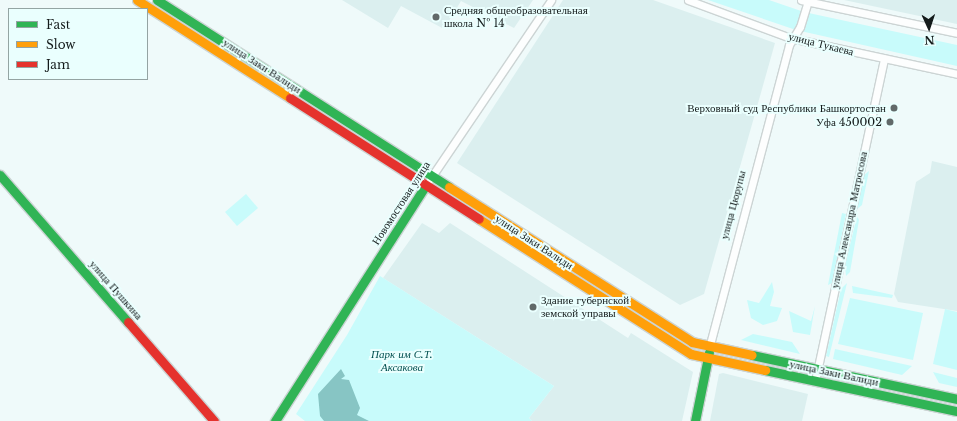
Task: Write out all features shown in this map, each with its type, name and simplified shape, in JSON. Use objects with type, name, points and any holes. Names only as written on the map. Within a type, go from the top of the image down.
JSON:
[{"type":"main road","name":"улица Заки Валиди","points":[[137,0],[630,317],[691,354],[708,359],[957,411]]},
{"type":"main road","name":"улица Заки Валиди","points":[[157,0],[642,313],[692,342],[709,348],[957,399]]},
{"type":"main road","name":"улица Пушкина","points":[[0,175],[214,421]]},
{"type":"main road","name":"Новомостовая улица","points":[[275,421],[425,186]]},
{"type":"main road","name":"улица Цюрупы","points":[[695,421],[709,348]]},
{"type":"street","name":"Новомостовая улица","points":[[425,186],[551,0]]},
{"type":"street","name":"улица Тукаева","points":[[688,0],[791,38],[957,74]]},
{"type":"street","points":[[805,1],[957,33]]},
{"type":"street","name":"улица Цюрупы","points":[[709,348],[791,38],[800,27],[805,1]]},
{"type":"street","name":"улица Александра Матросова","points":[[815,381],[884,58]]},
{"type":"shaded area","name":"Средняя общеобразовательная школа № 14","points":[[342,0],[533,0],[514,28],[461,1],[444,29],[401,6],[388,28]]},
{"type":"shaded area","points":[[563,0],[653,0],[775,43],[704,294],[680,305],[457,163]]},
{"type":"shaded area","points":[[844,0],[957,0],[957,24]]},
{"type":"shaded area","points":[[932,161],[957,167],[957,311],[898,302],[894,294],[916,182],[930,173]]},
{"type":"shaded area","points":[[422,223],[439,233],[450,223],[628,338],[631,333],[693,372],[682,421],[532,421],[529,418],[554,386],[383,278]]},
{"type":"shaded area","points":[[341,369],[345,376],[341,379],[349,380],[360,408],[357,415],[369,421],[324,421],[320,416],[318,394]]},
{"type":"shaded area","points":[[723,373],[808,394],[802,421],[710,421],[719,374]]},
{"type":"green space","points":[[708,0],[769,0],[804,12],[957,45],[957,66],[796,30]]},
{"type":"green space","points":[[869,171],[862,205],[856,210],[864,175]]},
{"type":"green space","points":[[246,194],[258,208],[237,226],[225,212]]},
{"type":"green space","points":[[842,213],[846,214],[832,283],[828,285]]},
{"type":"green space","points":[[857,216],[859,220],[850,272],[846,276],[845,266]]},
{"type":"green space","name":"Парк им С.Т. Аксакова","points":[[380,276],[554,386],[529,418],[532,421],[305,421],[296,414],[347,335]]},
{"type":"green space","points":[[772,282],[774,292],[770,306],[782,308],[777,321],[763,325],[751,318],[747,300],[759,303]]},
{"type":"green space","points":[[847,283],[829,357],[826,356],[841,289]]},
{"type":"green space","points":[[852,286],[893,295],[892,298],[853,293]]},
{"type":"green space","points":[[850,298],[923,313],[913,360],[838,344]]},
{"type":"green space","points":[[815,306],[810,335],[793,332],[789,311],[811,321]]},
{"type":"green space","points":[[945,309],[957,312],[957,370],[933,364]]},
{"type":"green space","points":[[753,334],[792,342],[800,354],[741,340]]},
{"type":"green space","points":[[835,349],[912,366],[902,375],[833,359]]},
{"type":"green space","points":[[933,372],[957,378],[957,387],[939,383]]},
{"type":"traffic: fast","points":[[157,0],[449,187]]},
{"type":"traffic: fast","points":[[0,175],[128,322]]},
{"type":"traffic: fast","points":[[275,421],[425,186]]},
{"type":"traffic: fast","points":[[695,421],[709,352]]},
{"type":"traffic: fast","points":[[752,355],[957,399]]},
{"type":"traffic: fast","points":[[765,370],[957,411]]},
{"type":"traffic: slow","points":[[137,0],[290,98]]},
{"type":"traffic: slow","points":[[449,187],[692,342],[752,355]]},
{"type":"traffic: slow","points":[[479,219],[691,354],[765,370]]},
{"type":"traffic: jam","points":[[290,98],[479,219]]},
{"type":"traffic: jam","points":[[128,322],[214,421]]},
{"type":"place","name":"Средняя общеобразовательная школа № 14","points":[[436,17]]},
{"type":"place","name":"Верховный суд Республики Башкортостан","points":[[894,108]]},
{"type":"place","name":"Уфа 450002","points":[[890,122]]},
{"type":"place","name":"Здание губернской земской управы","points":[[533,307]]}]
